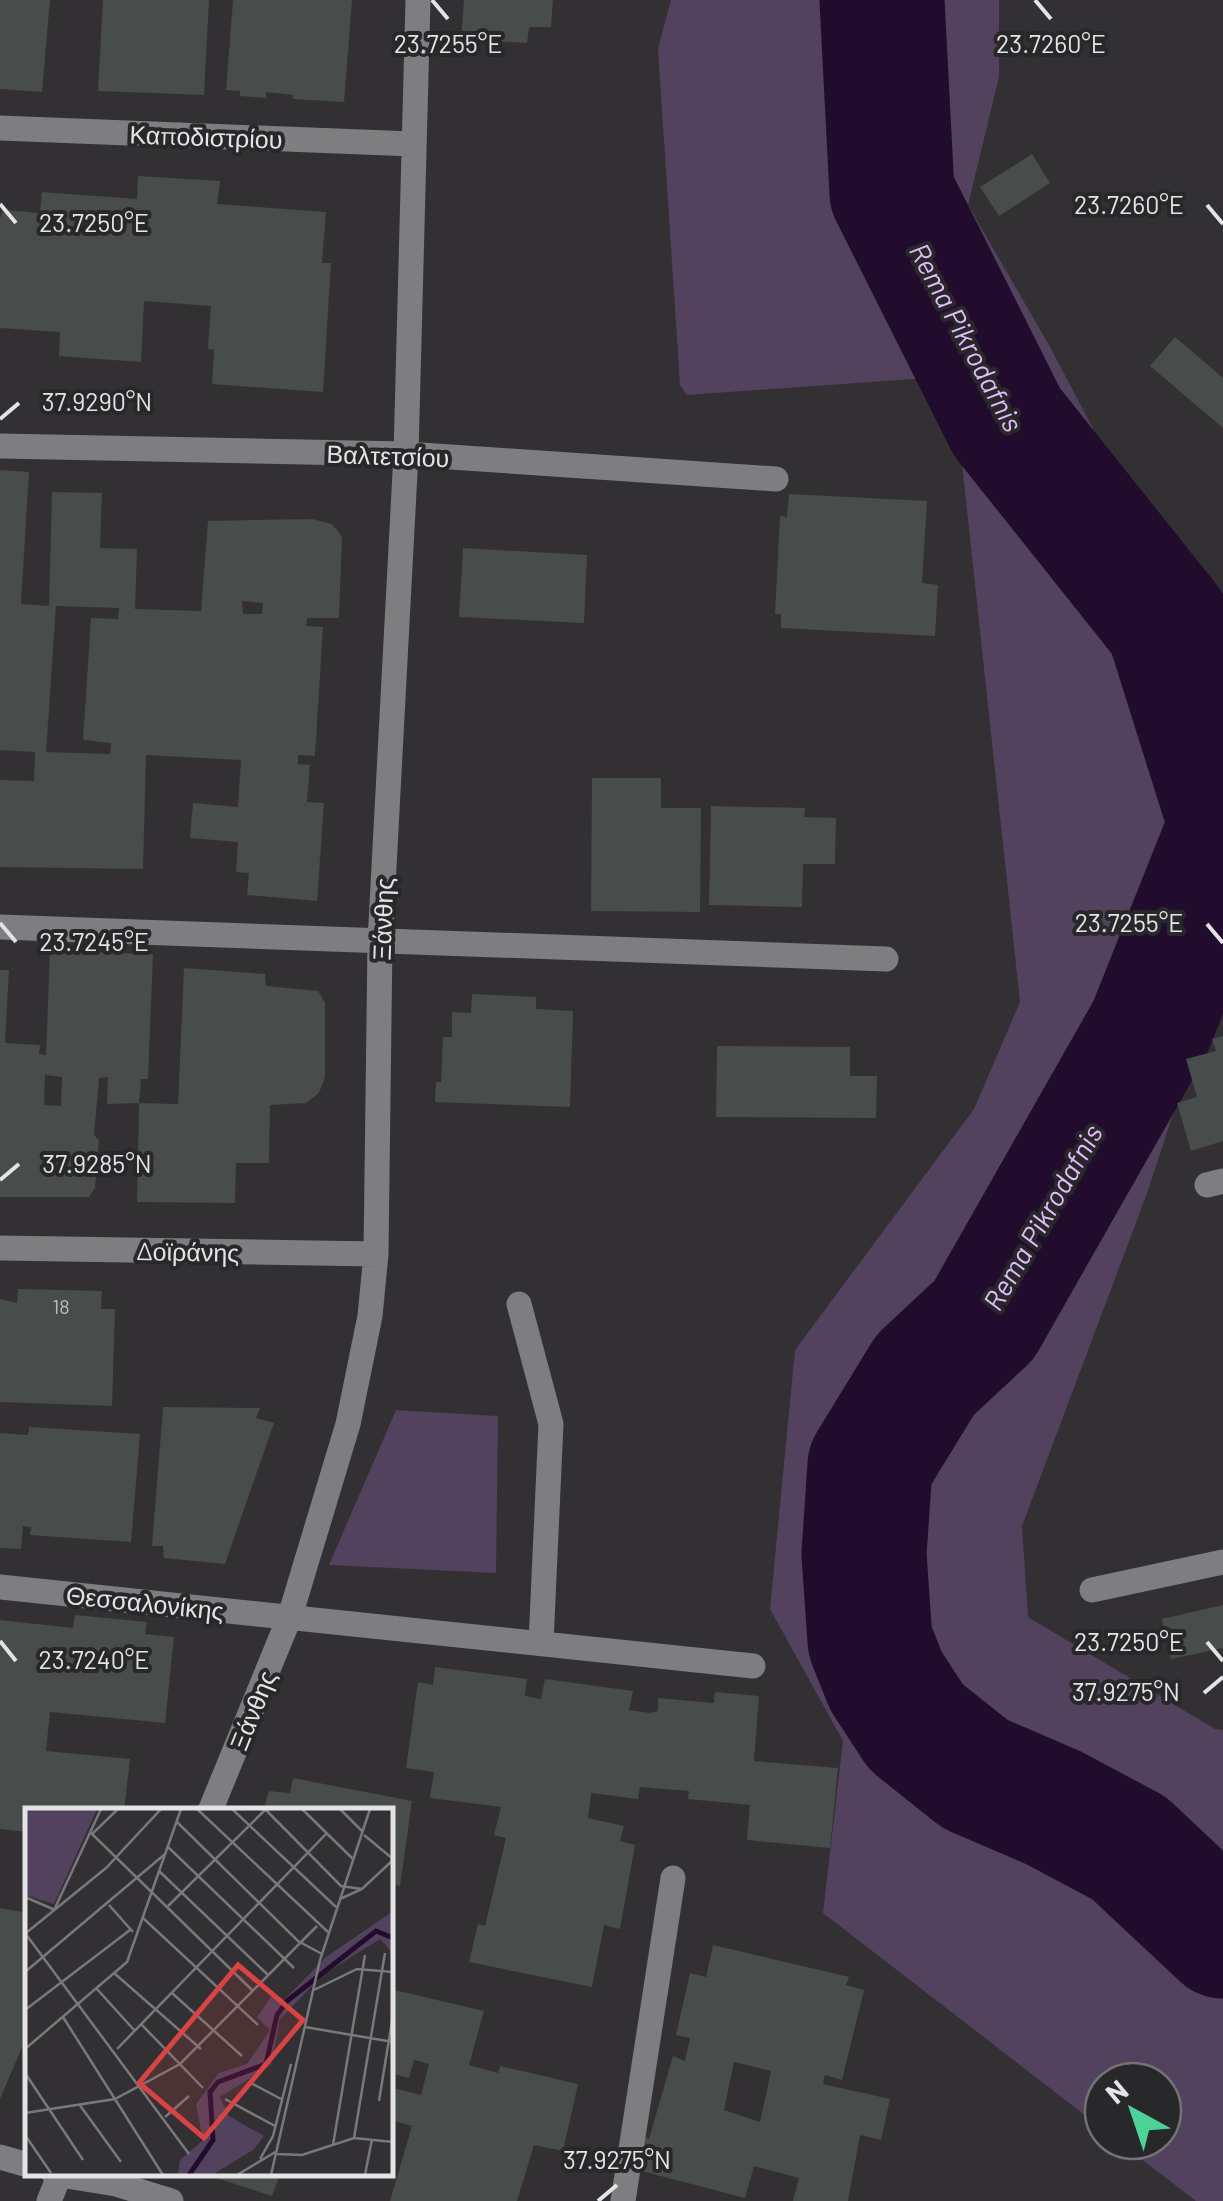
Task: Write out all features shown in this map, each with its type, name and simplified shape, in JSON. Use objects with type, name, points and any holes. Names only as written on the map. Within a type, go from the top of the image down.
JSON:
[{"type":"street","name":"Ξάνθης","points":[[211,1808],[290,1616],[348,1424],[370,1316],[376,1254],[380,942],[406,454],[418,0]]},
{"type":"street","name":"Καποδιστρίου","points":[[0,128],[413,144]]},
{"type":"street","name":"Βαλτετσίου","points":[[0,446],[406,454],[776,479]]},
{"type":"street","points":[[0,927],[886,958]]},
{"type":"street","name":"Δοϊράνης","points":[[0,1248],[376,1254]]},
{"type":"street","points":[[519,1304],[551,1424],[540,1643]]},
{"type":"street","points":[[1092,1590],[1223,1562]]},
{"type":"street","name":"Θεσσαλονίκης","points":[[0,1588],[753,1666]]},
{"type":"street","points":[[623,2201],[672,1878]]},
{"type":"street","points":[[0,2157],[25,2165]]},
{"type":"street","points":[[49,2201],[57,2176]]},
{"type":"street","points":[[70,2176],[116,2184],[171,2201]]},
{"type":"shaded area","points":[[671,0],[999,0],[999,77],[968,205],[1050,347],[1223,675],[1223,963],[1146,1196],[1022,1526],[1028,1617],[1215,1729],[1223,1730],[1223,2201],[1196,2201],[1144,2161],[1183,2161],[1183,2061],[1083,2061],[1083,2114],[823,1913],[843,1741],[770,1609],[795,1350],[974,1109],[1020,1002],[956,408],[941,377],[687,395],[680,385],[658,49]]},
{"type":"shaded area","points":[[396,1410],[498,1416],[496,1573],[329,1565]]},
{"type":"building","points":[[0,0],[50,0],[42,92],[0,89]]},
{"type":"building","points":[[103,0],[209,0],[204,95],[98,91]]},
{"type":"building","points":[[233,0],[352,0],[344,102],[293,99],[293,95],[266,92],[266,98],[240,96],[240,91],[226,90]]},
{"type":"building","points":[[464,0],[553,0],[551,27],[529,27],[527,43],[461,39]]},
{"type":"building","points":[[1032,154],[1050,183],[999,216],[980,187]]},
{"type":"building","points":[[138,176],[220,181],[217,204],[326,212],[322,263],[331,263],[323,392],[212,384],[214,350],[208,349],[211,306],[144,301],[141,362],[59,356],[60,332],[0,328],[3,210],[40,213],[42,192],[137,199]]},
{"type":"building","points":[[1175,337],[1223,378],[1223,428],[1150,366]]},
{"type":"building","points":[[0,470],[29,472],[21,604],[49,606],[52,492],[102,493],[100,548],[137,549],[135,609],[201,611],[208,521],[312,519],[332,524],[342,537],[339,618],[307,618],[306,626],[323,627],[315,756],[298,755],[298,764],[310,765],[307,802],[324,803],[317,901],[247,895],[249,873],[236,872],[238,842],[190,838],[193,803],[238,807],[241,760],[146,755],[143,869],[0,867],[0,780],[34,781],[35,752],[0,750]],"holes":[[[242,601],[263,603],[262,614],[243,614]],[[56,606],[119,608],[118,619],[91,618],[83,740],[111,743],[110,754],[46,752]]]},
{"type":"building","points":[[789,494],[927,501],[922,583],[938,585],[935,636],[781,628],[781,614],[775,614],[780,516],[787,517]]},
{"type":"building","points":[[463,548],[587,555],[584,623],[459,617]]},
{"type":"building","points":[[592,778],[661,778],[661,808],[701,808],[700,912],[591,911]]},
{"type":"building","points":[[711,806],[805,808],[804,817],[836,818],[835,864],[803,864],[802,907],[709,905]]},
{"type":"building","points":[[50,951],[153,954],[148,1079],[141,1079],[139,1103],[107,1104],[108,1077],[99,1078],[95,1188],[89,1197],[0,1197],[0,970],[9,970],[5,1043],[40,1045],[39,1054],[46,1055]],"holes":[[[45,1075],[62,1077],[61,1106],[44,1105]]]},
{"type":"building","points":[[184,968],[265,974],[266,986],[318,991],[325,1003],[325,1077],[319,1093],[306,1103],[270,1105],[269,1163],[236,1163],[235,1203],[137,1202],[139,1103],[178,1104]]},
{"type":"building","points":[[472,994],[536,997],[536,1009],[573,1011],[570,1107],[435,1102],[436,1082],[441,1082],[443,1037],[452,1037],[452,1012],[471,1013]]},
{"type":"building","points":[[1223,1036],[1223,1141],[1191,1151],[1177,1103],[1197,1097],[1186,1059],[1216,1051],[1212,1039]]},
{"type":"building","points":[[717,1046],[850,1047],[850,1076],[877,1076],[876,1118],[716,1117]]},
{"type":"building","points":[[18,1289],[102,1291],[101,1309],[115,1309],[112,1406],[0,1402],[0,1299],[17,1303]]},
{"type":"building","points":[[163,1407],[260,1408],[256,1418],[274,1423],[225,1564],[164,1558],[163,1546],[152,1546]]},
{"type":"building","points":[[29,1427],[140,1434],[131,1542],[30,1535],[31,1527],[23,1526],[21,1549],[0,1548],[0,1433],[28,1435]]},
{"type":"building","points":[[1223,1605],[1223,1648],[1171,1659],[1162,1619]]},
{"type":"building","points":[[75,1615],[147,1622],[145,1634],[174,1637],[165,1723],[50,1712],[46,1751],[130,1759],[124,1808],[25,1808],[25,1832],[0,1829],[0,1620],[73,1628]]},
{"type":"building","points":[[435,1667],[527,1679],[525,1696],[541,1699],[545,1679],[633,1691],[629,1710],[650,1713],[658,1711],[658,1698],[714,1703],[715,1692],[759,1696],[754,1761],[838,1768],[830,1848],[747,1840],[750,1805],[688,1799],[689,1791],[640,1787],[638,1799],[591,1793],[588,1818],[624,1826],[620,1841],[635,1845],[620,1929],[604,1925],[592,1987],[469,1962],[478,1924],[485,1926],[506,1838],[494,1835],[501,1807],[430,1798],[434,1772],[406,1768],[418,1682],[433,1685]]},
{"type":"building","points":[[293,1778],[412,1801],[400,1886],[392,1884],[392,1808],[264,1808],[269,1791],[290,1793]]},
{"type":"building","points":[[0,1908],[25,1912],[25,2040],[0,2099]]},
{"type":"building","points":[[713,1945],[849,1977],[846,1985],[864,1990],[842,2080],[825,2075],[823,2084],[890,2099],[881,2140],[860,2135],[848,2201],[793,2201],[799,2178],[754,2166],[745,2198],[634,2169],[641,2134],[649,2139],[673,2056],[685,2061],[690,2038],[676,2035],[690,1973],[706,1977]],"holes":[[[734,2062],[771,2071],[760,2122],[724,2110]]]},
{"type":"building","points":[[392,1989],[484,2011],[469,2065],[498,2073],[500,2066],[578,2084],[563,2151],[534,2145],[517,2201],[390,2201],[412,2126],[392,2121],[394,2088],[421,2095],[429,2064],[414,2060],[409,2078],[392,2074]]},
{"type":"building","points":[[210,2176],[279,2176],[272,2196]]},
{"type":"waterway","name":"Rema Pikrodafnis","points":[[882,0],[892,193],[1007,422],[1168,624],[1223,799]]},
{"type":"waterway","name":"Rema Pikrodafnis","points":[[1223,845],[1150,1028],[984,1320],[925,1375],[870,1465],[864,1554],[870,1641],[886,1681],[916,1727],[975,1774],[1054,1808],[1129,1848],[1223,1936]]}]
